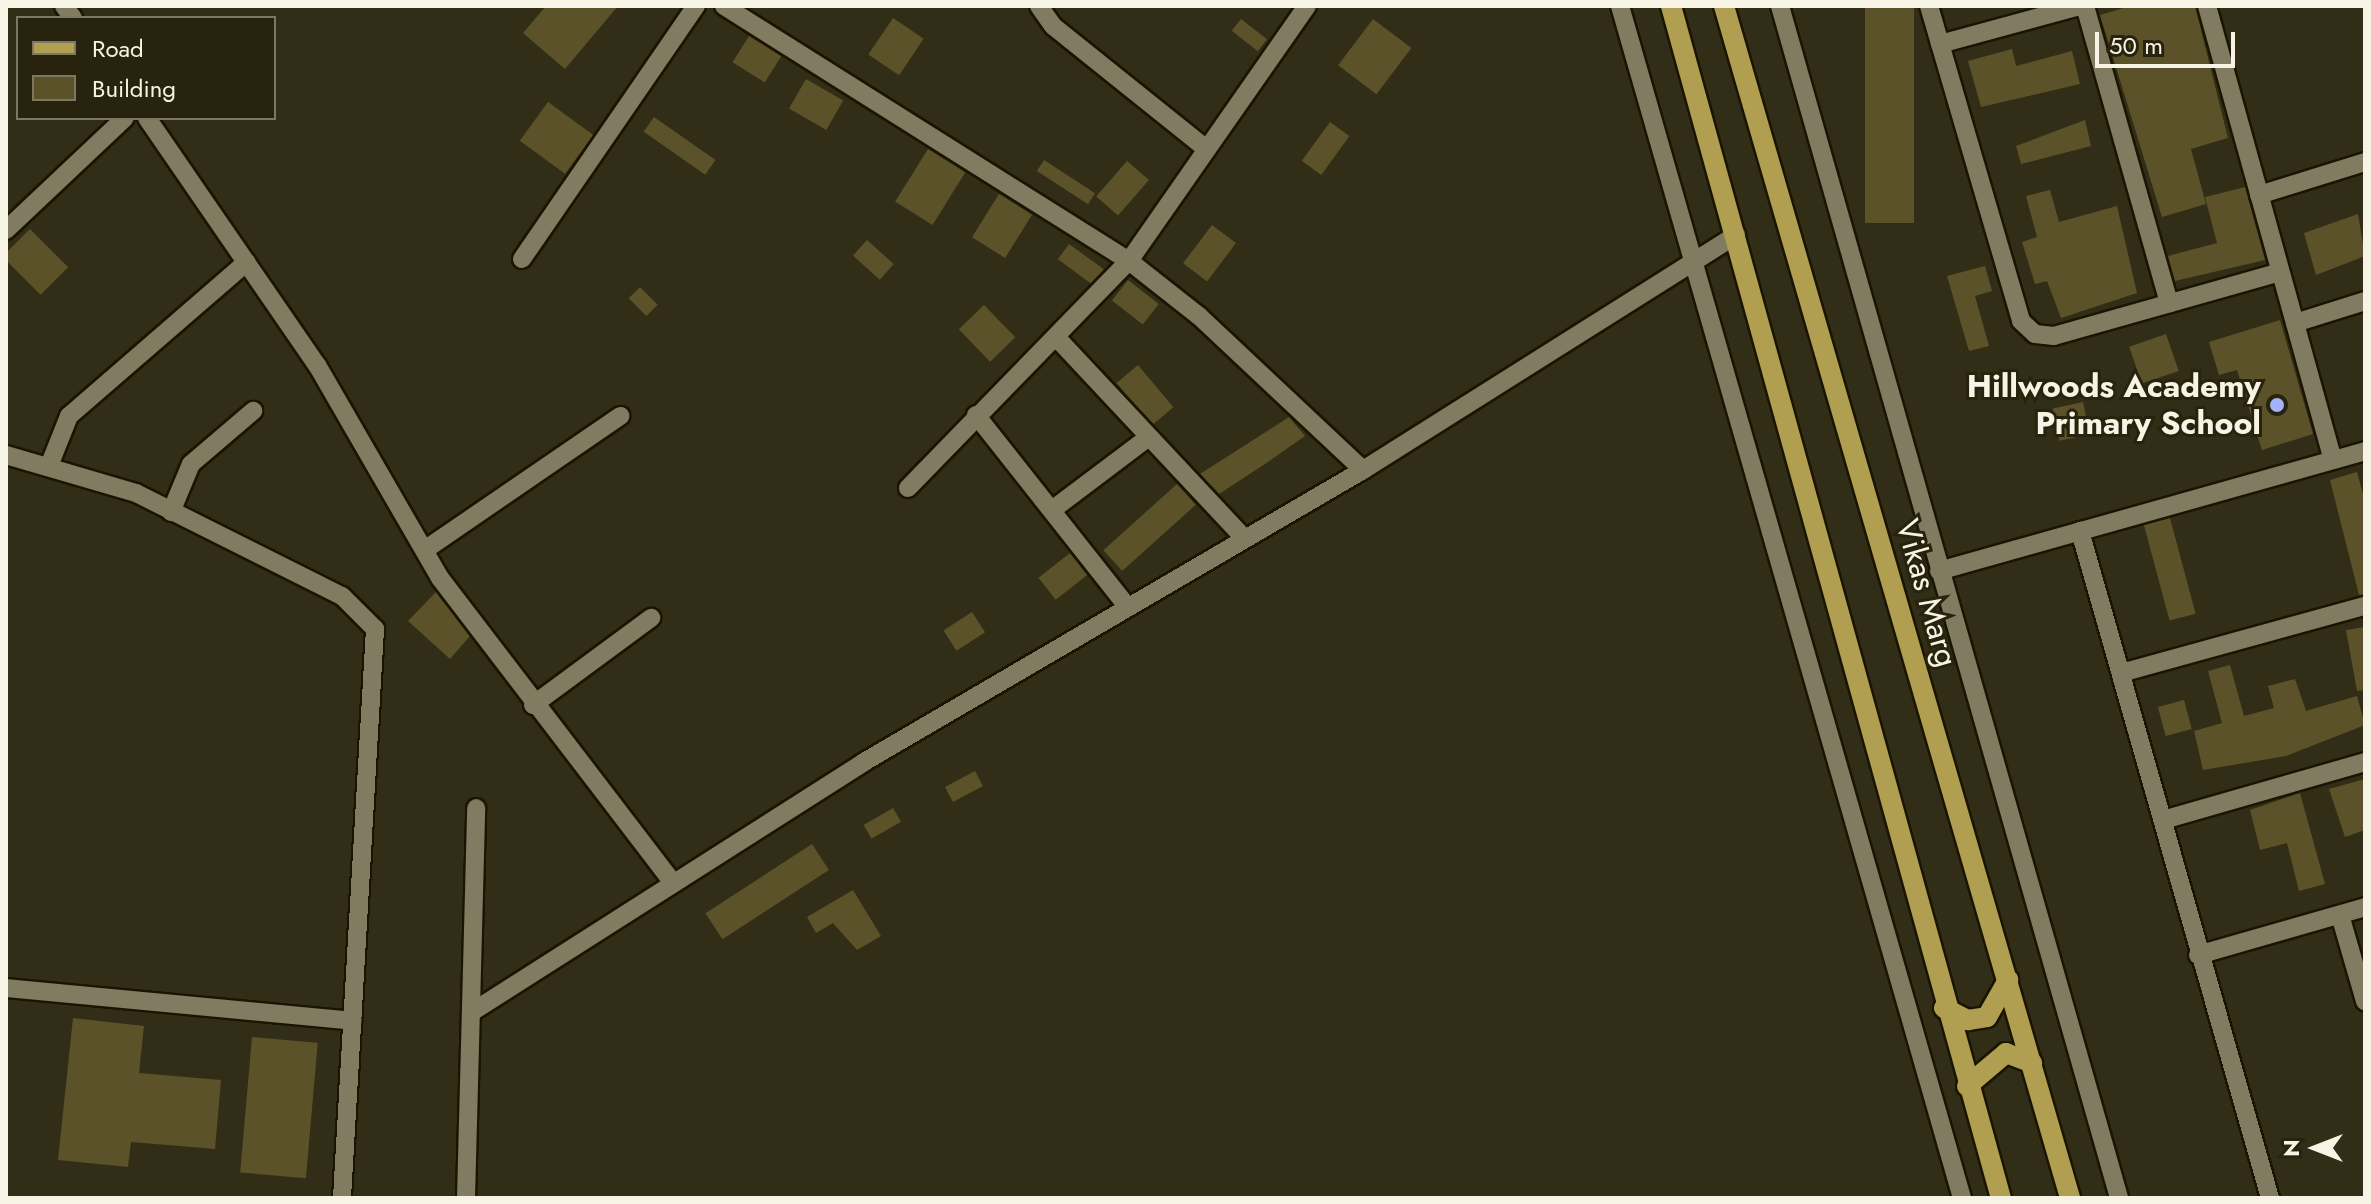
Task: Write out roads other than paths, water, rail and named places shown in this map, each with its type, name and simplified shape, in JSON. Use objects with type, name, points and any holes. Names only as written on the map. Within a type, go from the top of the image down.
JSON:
[{"type":"main road","points":[[1671,6],[1894,796],[1944,1008],[2001,1198]]},
{"type":"main road","name":"Vikas Marg","points":[[1724,6],[2070,1198]]},
{"type":"main road","points":[[1944,1008],[1968,1020],[1987,1017],[2008,980]]},
{"type":"main road","points":[[1967,1086],[2006,1053],[2032,1063]]},
{"type":"street","points":[[522,259],[696,6]]},
{"type":"street","points":[[724,6],[1129,261],[1199,316],[1363,470]]},
{"type":"street","points":[[1039,6],[1053,26],[1204,147]]},
{"type":"street","points":[[908,488],[1129,261],[1204,147],[1307,6]]},
{"type":"street","points":[[1620,6],[1962,1198]]},
{"type":"street","points":[[1780,6],[2119,1198]]},
{"type":"street","points":[[1929,6],[2021,321],[2035,334],[2054,336],[2280,272]]},
{"type":"street","points":[[1940,44],[2082,6],[2169,303]]},
{"type":"street","points":[[2207,6],[2333,460]]},
{"type":"street","points":[[9,221],[123,120]]},
{"type":"street","points":[[148,120],[247,262],[429,547],[440,578],[533,705],[672,881]]},
{"type":"street","points":[[2259,195],[2365,162]]},
{"type":"street","points":[[472,1012],[672,881],[1242,536],[1363,470],[1736,235]]},
{"type":"street","points":[[49,466],[69,416],[247,262]]},
{"type":"street","points":[[2295,323],[2365,301]]},
{"type":"street","points":[[1056,337],[1242,536]]},
{"type":"street","points":[[171,512],[191,464],[253,411]]},
{"type":"street","points":[[976,415],[1127,606]]},
{"type":"street","points":[[429,547],[620,416]]},
{"type":"street","points":[[1052,510],[1149,437]]},
{"type":"street","points":[[1939,571],[2365,451]]},
{"type":"street","points":[[6,455],[49,466],[171,512],[342,596],[375,629],[342,1198]]},
{"type":"street","points":[[2080,531],[2163,820],[2198,955],[2270,1198]]},
{"type":"street","points":[[2121,673],[2365,606]]},
{"type":"street","points":[[533,705],[651,618]]},
{"type":"street","points":[[2163,820],[2365,762]]},
{"type":"street","points":[[466,1198],[476,808]]},
{"type":"street","points":[[2198,955],[2365,907]]},
{"type":"street","points":[[2340,915],[2365,1001]]},
{"type":"street","points":[[6,988],[352,1021]]},
{"type":"place","name":"Hillwoods Academy Primary School","points":[[2277,405]]}]
